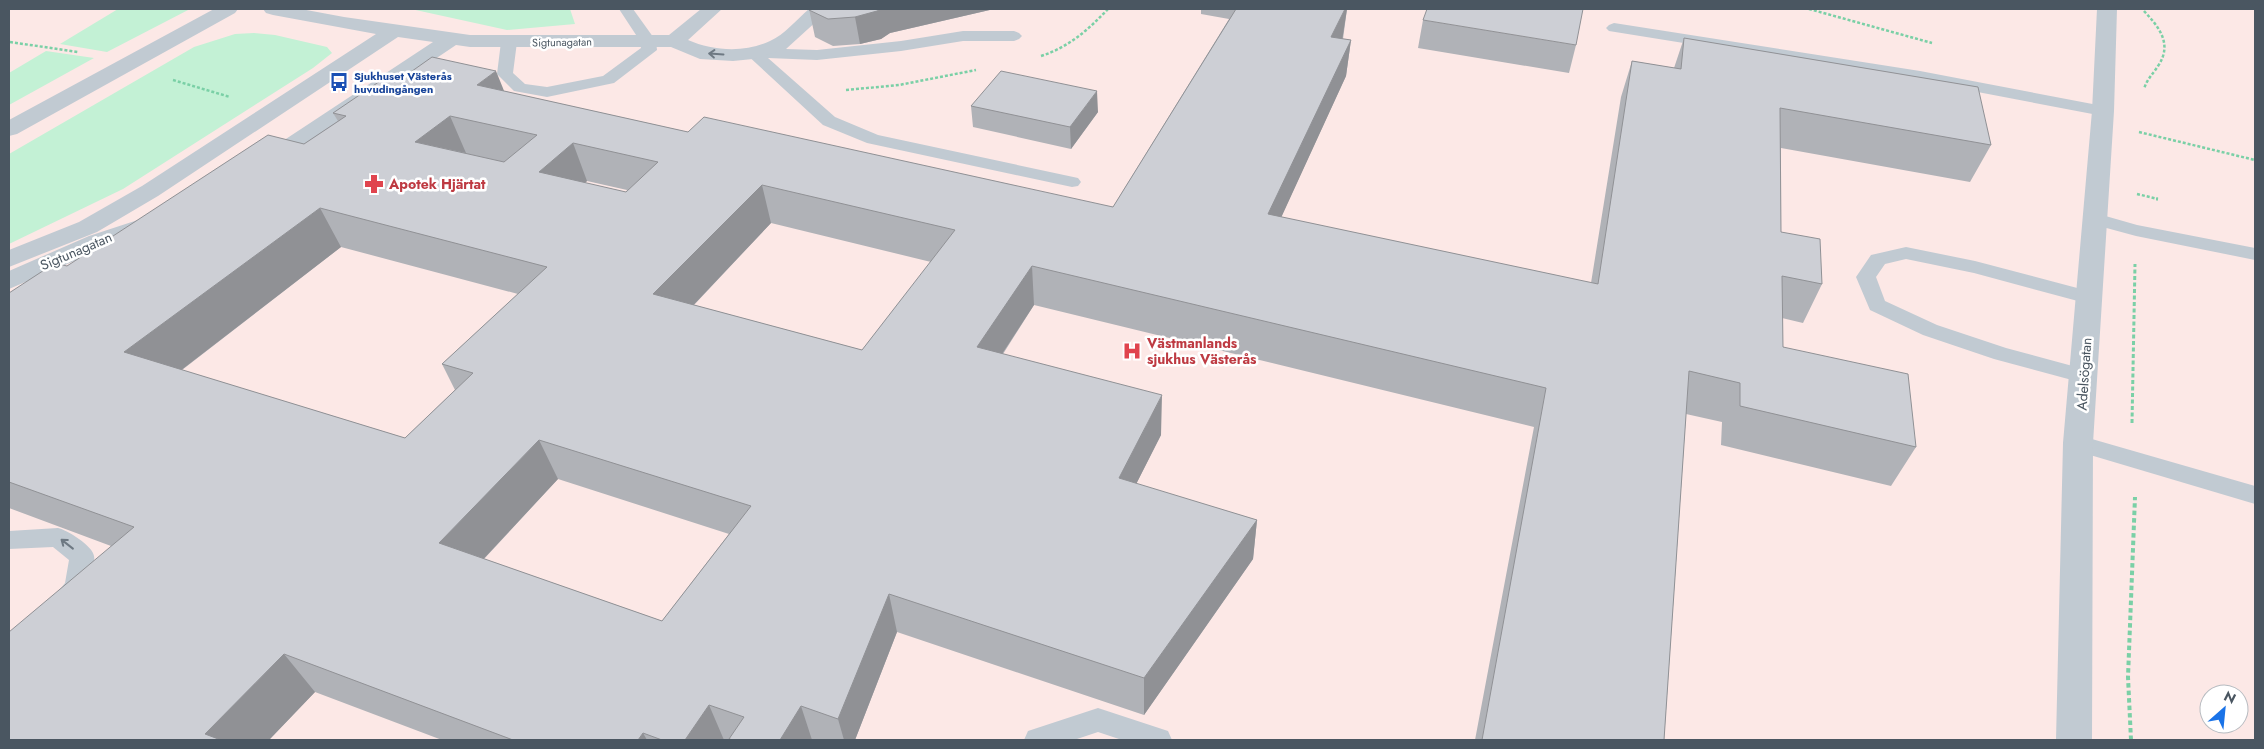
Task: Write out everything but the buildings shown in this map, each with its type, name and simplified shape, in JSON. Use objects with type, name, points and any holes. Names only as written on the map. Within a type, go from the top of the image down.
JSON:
[{"type":"street","points":[[9,129],[228,9]]},
{"type":"street","name":"Sigtunagatan","points":[[273,9],[344,23],[451,39],[509,42],[674,41],[700,53],[733,55],[753,53],[779,45],[820,9]]},
{"type":"street","points":[[674,41],[713,9]]},
{"type":"street","name":"Adelsögatan","points":[[2074,740],[2078,443],[2103,111],[2107,9]]},
{"type":"street","name":"Sigtunagatan","points":[[9,259],[88,227],[150,191],[395,30]]},
{"type":"street","points":[[245,177],[451,39]]},
{"type":"street","name":"Sigtunagatan","points":[[9,281],[110,236],[172,216]]},
{"type":"lane","points":[[509,42],[505,74],[520,88],[547,92],[608,80],[649,50],[648,41],[626,9]]},
{"type":"lane","points":[[1614,28],[1886,69],[2000,89],[2103,111]]},
{"type":"lane","points":[[753,53],[817,55],[901,46],[963,36],[1014,36]]},
{"type":"lane","points":[[753,53],[798,91],[829,121],[873,139],[1072,182]]},
{"type":"lane","points":[[2095,219],[2136,230],[2255,254]]},
{"type":"lane","points":[[2083,376],[2001,354],[1930,330],[1877,305],[1866,277],[1878,259],[1906,253],[1975,267],[2089,298]]},
{"type":"lane","points":[[2078,443],[2255,495]]},
{"type":"lane","points":[[9,540],[58,537],[82,556],[77,588],[50,612]]},
{"type":"lane","points":[[1038,740],[1098,720],[1158,740]]},
{"type":"path","points":[[1032,58],[1058,51],[1086,34],[1108,9]]},
{"type":"path","points":[[2142,95],[2146,81],[2163,58],[2166,40],[2159,26],[2143,9]]},
{"type":"path","points":[[10,42],[77,51]]},
{"type":"path","points":[[798,91],[827,92],[898,85],[976,70]]},
{"type":"path","points":[[164,77],[230,97]]},
{"type":"path","points":[[2138,141],[2139,122]]},
{"type":"path","points":[[2139,132],[2255,160]]},
{"type":"path","points":[[2131,740],[2128,677],[2136,460],[2132,415],[2138,185]]},
{"type":"shaded area","name":"Västmanlands sjukhus Västerås","points":[[9,9],[2255,9],[2255,740],[9,740]]},
{"type":"green space","points":[[118,9],[190,9],[107,52],[60,44]]},
{"type":"green space","points":[[411,9],[570,9],[575,24],[507,30]]},
{"type":"green space","points":[[235,34],[275,35],[327,47],[332,53],[313,68],[123,189],[9,244],[9,154],[194,47]]},
{"type":"green space","points":[[46,51],[94,58],[9,105],[9,73]]},
{"type":"place","name":"Sjukhuset Västerås huvudingången","points":[[339,82]]},
{"type":"place","name":"Apotek Hjärtat","points":[[374,184]]},
{"type":"place","name":"Västmanlands sjukhus Västerås","points":[[1132,351]]}]
